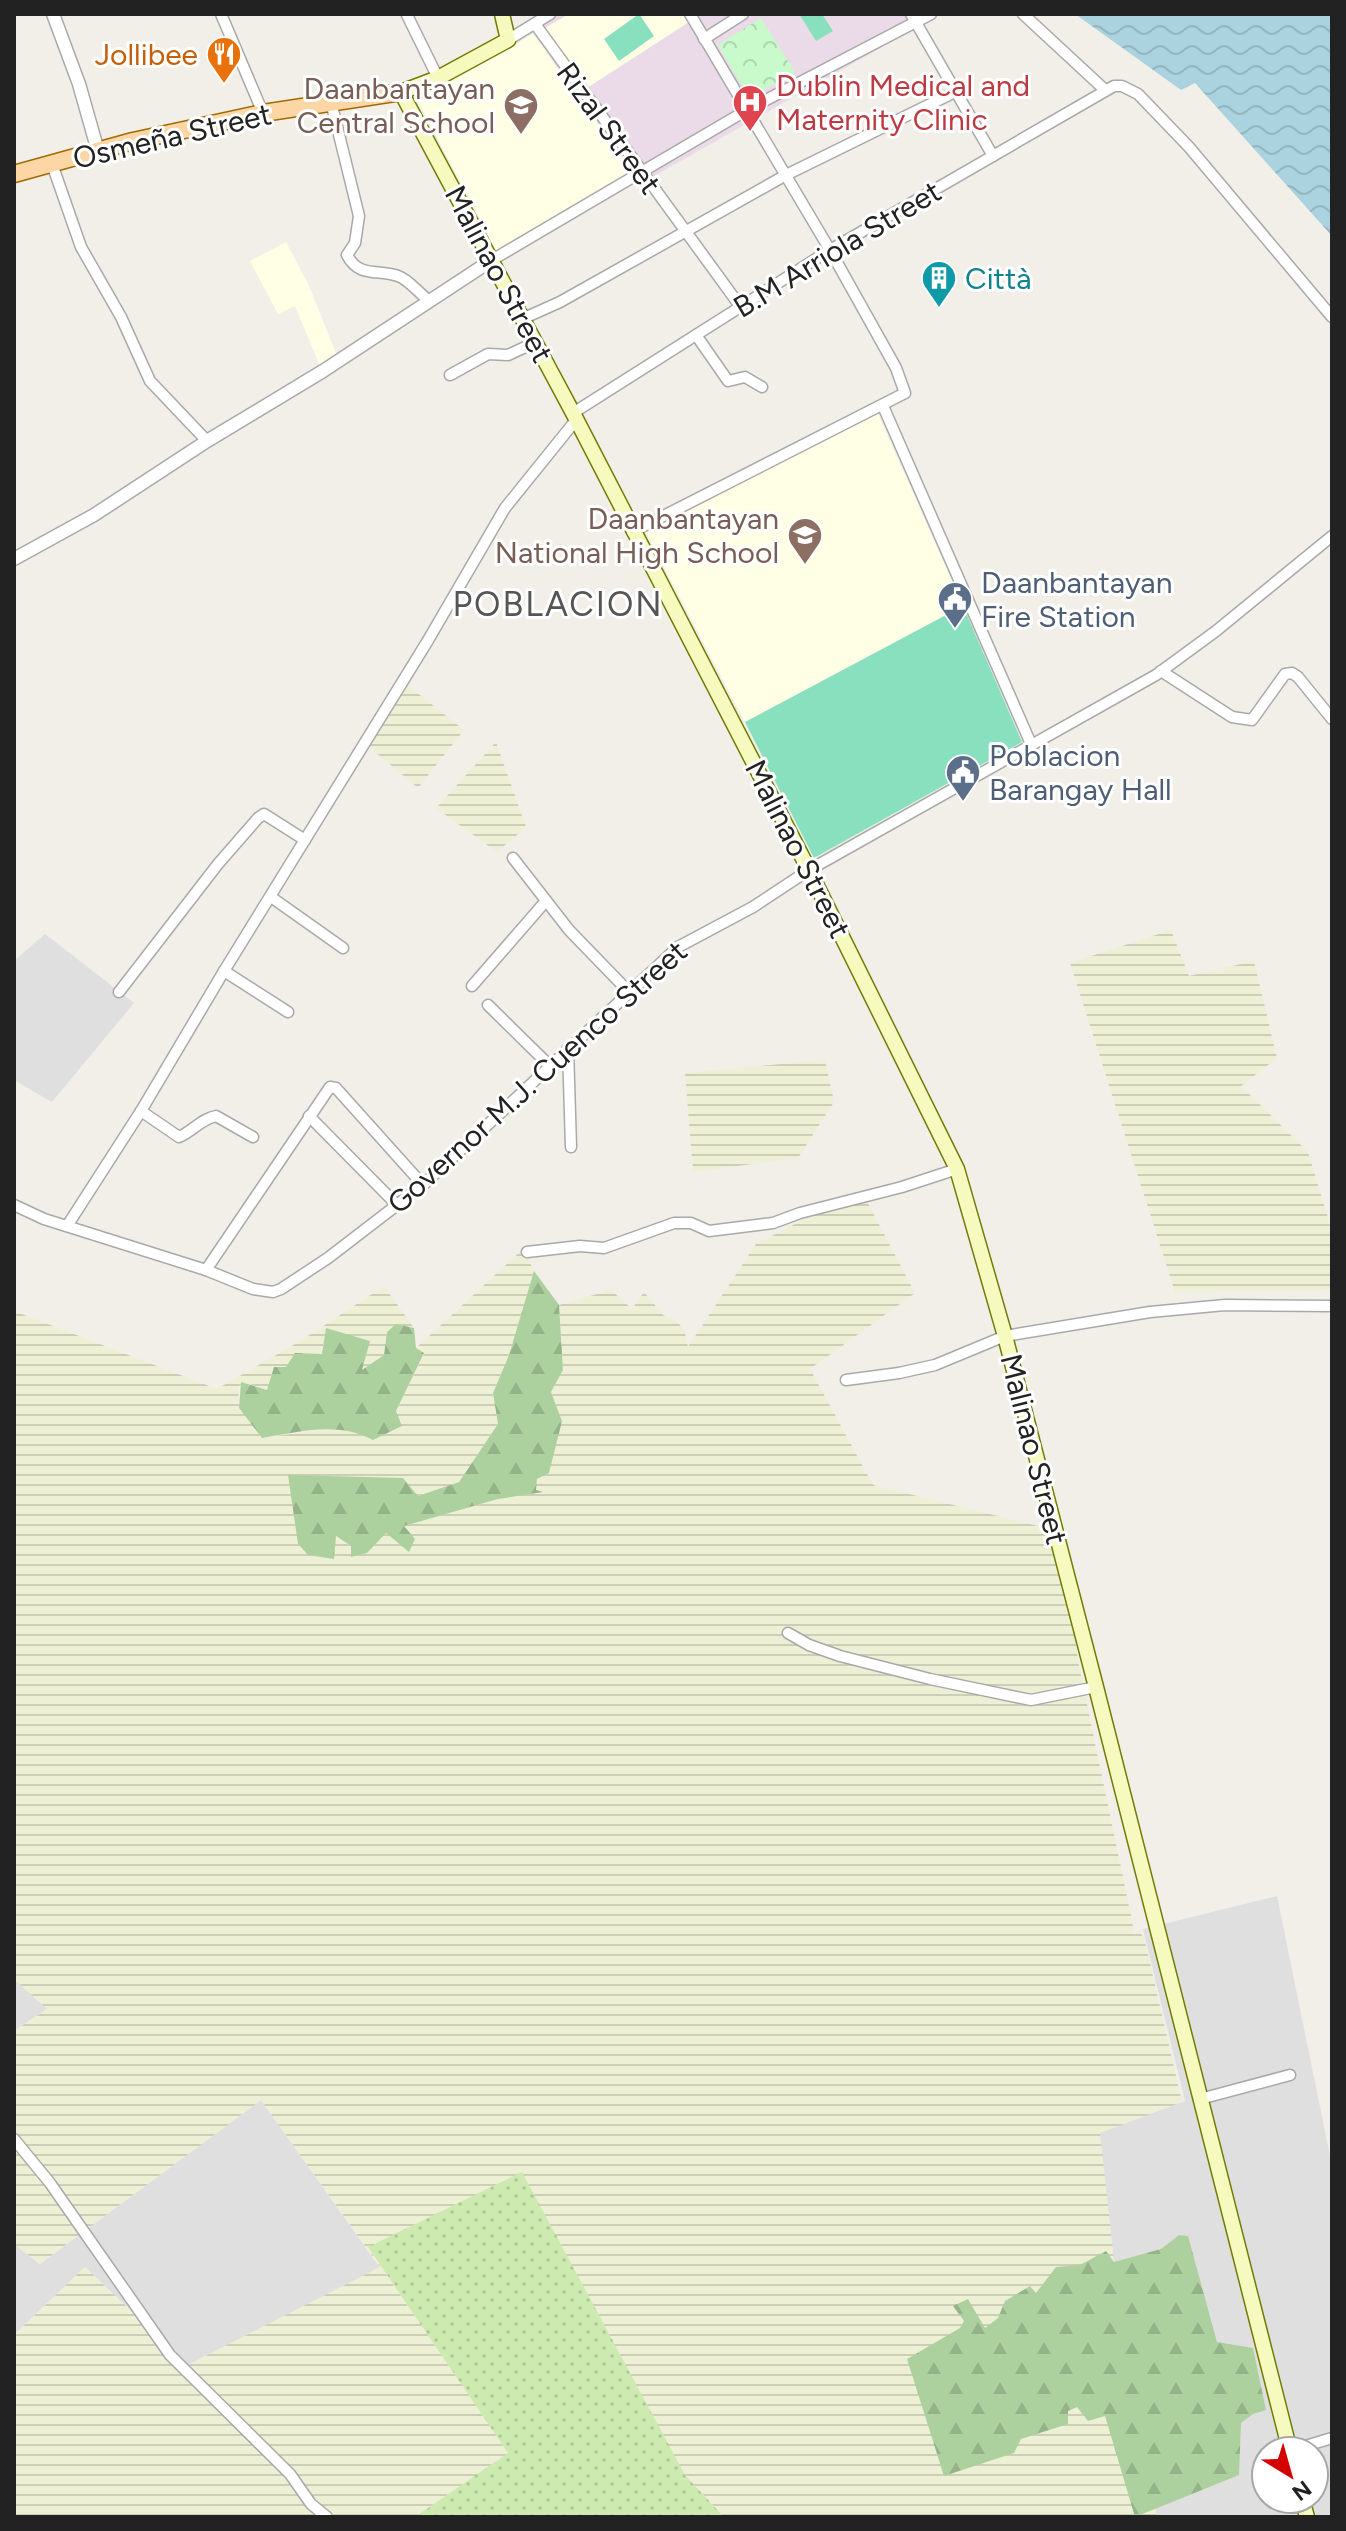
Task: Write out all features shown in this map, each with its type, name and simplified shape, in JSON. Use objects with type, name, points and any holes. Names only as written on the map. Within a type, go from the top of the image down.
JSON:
[{"type":"main road","points":[[502,14],[508,40]]},
{"type":"main road","name":"Osmeña Street","points":[[14,174],[263,113],[401,92],[438,78],[508,40]]},
{"type":"main road","name":"Malinao Street","points":[[401,92],[492,260],[809,870],[957,1169],[1005,1336],[1286,2435]]},
{"type":"street","points":[[53,14],[79,84],[98,151]]},
{"type":"street","points":[[221,14],[263,113]]},
{"type":"street","name":"Osmeña Street","points":[[508,40],[550,14]]},
{"type":"street","points":[[632,532],[905,393],[896,368],[830,250],[690,14]]},
{"type":"street","points":[[704,39],[743,14]]},
{"type":"street","points":[[14,559],[94,515],[492,260],[747,110],[914,18],[931,14]]},
{"type":"street","points":[[1023,14],[1105,90],[1122,86],[1138,94],[1189,147],[1332,317]]},
{"type":"street","points":[[407,15],[438,78]]},
{"type":"street","points":[[914,18],[993,156]]},
{"type":"street","name":"Rizal Street","points":[[535,24],[740,306]]},
{"type":"street","name":"B.M Arriola Street","points":[[67,1226],[141,1111],[427,642],[505,508],[574,417],[830,250],[1105,90]]},
{"type":"street","points":[[522,319],[588,287],[786,175],[957,91]]},
{"type":"street","points":[[331,102],[359,216],[355,243],[347,255],[351,264],[363,272],[399,276],[428,300]]},
{"type":"street","points":[[52,164],[81,247],[121,317],[150,381],[207,441]]},
{"type":"street","points":[[696,335],[728,381],[745,377],[762,387]]},
{"type":"street","points":[[450,375],[488,354],[508,355],[534,343]]},
{"type":"street","points":[[883,406],[1031,744]]},
{"type":"street","name":"Governor M.J. Cuenco Street","points":[[206,1270],[253,1289],[273,1292],[291,1284],[423,1185],[678,947],[753,907],[809,870],[1161,671],[1331,539]]},
{"type":"street","points":[[1161,671],[1232,717],[1243,720],[1252,720],[1285,674],[1292,673],[1332,719]]},
{"type":"street","points":[[119,992],[218,864],[258,818],[264,814],[271,817],[305,840]]},
{"type":"street","points":[[513,858],[545,902],[629,992]]},
{"type":"street","points":[[271,897],[343,948]]},
{"type":"street","points":[[472,986],[545,902]]},
{"type":"street","points":[[224,971],[288,1012]]},
{"type":"street","points":[[488,1005],[549,1065]]},
{"type":"street","points":[[568,1048],[571,1147]]},
{"type":"street","points":[[14,1205],[67,1226],[206,1270],[330,1087],[336,1088],[423,1185]]},
{"type":"street","points":[[141,1111],[179,1137],[192,1131],[205,1118],[216,1116],[253,1137]]},
{"type":"street","points":[[309,1116],[397,1205]]},
{"type":"street","points":[[527,1252],[580,1246],[604,1248],[674,1223],[691,1223],[709,1231],[773,1223],[957,1169]]},
{"type":"street","points":[[846,1380],[935,1365],[1005,1336],[1150,1312],[1225,1305],[1332,1306]]},
{"type":"street","points":[[788,1633],[809,1645],[840,1656],[1031,1700],[1096,1687]]},
{"type":"street","points":[[1200,2099],[1290,2075]]},
{"type":"street","points":[[14,2139],[50,2183],[170,2355],[290,2474],[311,2504],[327,2517]]},
{"type":"shaded area","points":[[545,14],[940,14],[635,187],[529,24]]},
{"type":"shaded area","points":[[569,14],[684,14],[689,22],[587,88],[545,28]]},
{"type":"shaded area","name":"Daanbantayan Central School","points":[[533,34],[633,172],[498,254],[417,99]]},
{"type":"shaded area","points":[[286,242],[310,288],[337,356],[320,366],[295,306],[278,314],[250,261]]},
{"type":"shaded area","name":"Daanbantayan National High School","points":[[878,414],[963,606],[745,722],[643,527]]},
{"type":"shaded area","points":[[406,684],[464,730],[418,788],[368,746]]},
{"type":"shaded area","points":[[496,742],[526,827],[497,852],[436,808]]},
{"type":"shaded area","points":[[1171,930],[1189,976],[1254,961],[1277,1058],[1241,1086],[1308,1152],[1332,1231],[1332,1290],[1175,1292],[1070,963]]},
{"type":"shaded area","points":[[45,934],[134,1003],[52,1102],[14,1080],[14,961]]},
{"type":"shaded area","points":[[825,1060],[834,1102],[798,1158],[693,1172],[685,1073]]},
{"type":"shaded area","points":[[861,1190],[915,1293],[810,1369],[873,1485],[1062,1532],[1078,1661],[1135,1935],[1137,1931],[1144,1937],[1182,2102],[1100,2133],[1126,2370],[1157,2517],[724,2517],[685,2475],[368,2248],[509,2453],[415,2517],[14,2517],[14,2335],[85,2267],[188,2365],[380,2267],[261,2100],[40,2264],[14,2244],[14,2031],[47,2009],[14,1979],[14,1311],[217,1389],[302,1340],[384,1286],[414,1328],[396,1325],[387,1333],[384,1355],[361,1371],[326,1329],[322,1354],[267,1390],[247,1383],[238,1386],[239,1408],[262,1438],[334,1428],[360,1433],[396,1411],[424,1354],[416,1348],[523,1249],[534,1271],[509,1355],[493,1393],[498,1424],[459,1482],[418,1496],[336,1536],[351,1546],[403,1526],[498,1499],[541,1492],[535,1490],[537,1479],[562,1421],[551,1392],[563,1370],[559,1305],[611,1290],[632,1309],[644,1292],[663,1315],[675,1320],[684,1329],[688,1347],[756,1244]]},
{"type":"shaded area","points":[[1277,1896],[1332,2156],[1332,2517],[1152,2517],[1085,2133],[1185,2101],[1143,1929]]},
{"type":"shaded area","points":[[14,1979],[47,2009],[14,2031]]},
{"type":"shaded area","points":[[261,2100],[380,2268],[188,2365],[85,2267],[14,2335],[14,2244],[40,2264]]},
{"type":"green space","points":[[639,14],[654,36],[619,61],[604,39]]},
{"type":"green space","points":[[799,14],[822,14],[833,31],[816,41]]},
{"type":"green space","points":[[761,18],[795,72],[749,98],[718,45]]},
{"type":"green space","points":[[963,606],[1022,742],[814,858],[745,722]]},
{"type":"green space","points":[[534,1271],[559,1305],[563,1370],[551,1392],[562,1421],[549,1473],[537,1479],[536,1490],[543,1492],[498,1499],[404,1526],[415,1539],[409,1552],[386,1533],[367,1553],[351,1557],[351,1546],[336,1536],[334,1559],[308,1555],[298,1544],[288,1475],[403,1478],[418,1496],[459,1482],[498,1424],[493,1393],[509,1355]]},
{"type":"green space","points":[[396,1324],[414,1328],[416,1348],[424,1353],[396,1411],[402,1426],[373,1440],[332,1429],[262,1438],[239,1408],[241,1382],[267,1390],[274,1367],[286,1367],[295,1353],[322,1354],[326,1328],[370,1341],[362,1370],[384,1355],[387,1332]]},
{"type":"green space","points":[[522,2172],[685,2475],[724,2517],[415,2517],[508,2453],[368,2247]]},
{"type":"green space","points":[[1179,2235],[1188,2236],[1217,2342],[1253,2348],[1266,2410],[1253,2414],[1241,2423],[1239,2475],[1135,2517],[1105,2416],[1088,2421],[1077,2407],[1068,2411],[1068,2424],[1021,2439],[1014,2453],[944,2476],[907,2359],[960,2328],[964,2321],[953,2306],[968,2299],[985,2328],[998,2318],[1005,2301],[1030,2286],[1036,2293],[1056,2267],[1080,2265],[1106,2251],[1114,2262],[1161,2249]]},
{"type":"water","points":[[1075,14],[1332,14],[1332,236],[1195,83],[1181,90]]},
{"type":"place","name":"Jollibee","points":[[224,85]]},
{"type":"place","name":"Dublin Medical and Maternity Clinic","points":[[750,133]]},
{"type":"place","name":"Daanbantayan Central School","points":[[521,136]]},
{"type":"place","name":"Città","points":[[939,309]]},
{"type":"place","name":"Daanbantayan National High School","points":[[805,566]]},
{"type":"place","name":"Daanbantayan Fire Station","points":[[955,630]]},
{"type":"place","name":"Poblacion Barangay Hall","points":[[963,803]]},
{"type":"district","name":"POBLACION","points":[[558,604]]}]
